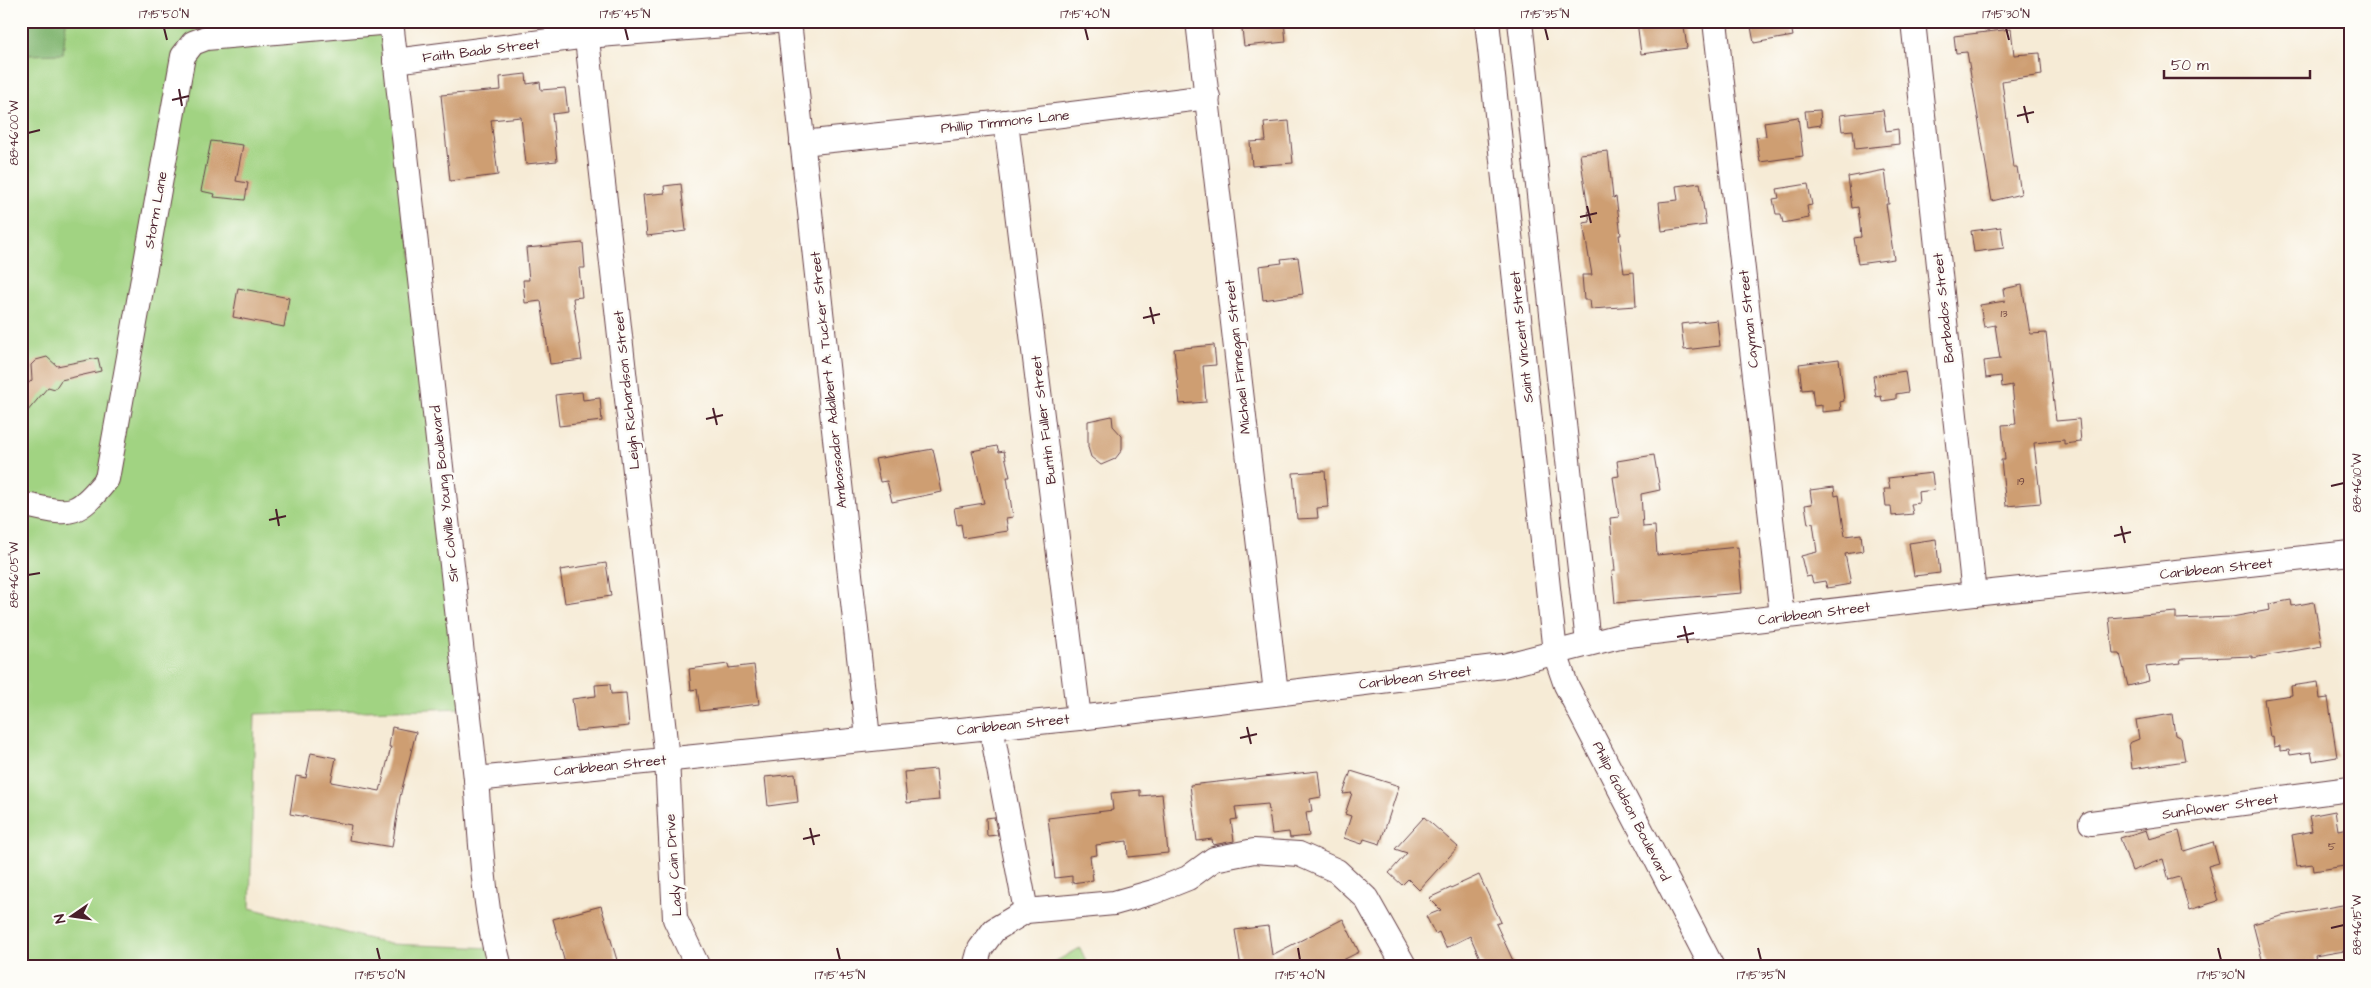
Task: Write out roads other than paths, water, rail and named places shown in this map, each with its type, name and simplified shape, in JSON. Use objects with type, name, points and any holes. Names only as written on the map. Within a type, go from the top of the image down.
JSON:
[{"type":"street","name":"Faith Baab Street","points":[[395,61],[586,29],[776,21]]},
{"type":"street","name":"Ambassador Adalbert A. Tucker Street","points":[[788,21],[868,738]]},
{"type":"street","name":"Michael Finnegan Street","points":[[1198,21],[1276,693]]},
{"type":"street","name":"Saint Vincent Street","points":[[1487,21],[1555,653]]},
{"type":"street","points":[[1520,21],[1588,644]]},
{"type":"street","name":"Cayman Street","points":[[1714,21],[1782,616]]},
{"type":"street","name":"Barbados Street","points":[[1913,21],[1974,594]]},
{"type":"street","name":"Sir Colville Young Boulevard","points":[[391,22],[476,779],[483,862],[494,948],[500,967]]},
{"type":"street","name":"Storm Lane","points":[[21,504],[62,512],[77,510],[91,499],[107,479],[183,56],[193,43],[206,38],[391,22]]},
{"type":"street","name":"Leigh Richardson Street","points":[[586,29],[667,759]]},
{"type":"street","name":"Phillip Timmons Lane","points":[[802,143],[1006,122],[1208,97]]},
{"type":"street","name":"Buntin Fuller Street","points":[[1006,122],[1079,718]]},
{"type":"street","name":"Caribbean Street","points":[[476,779],[1079,718],[1503,666],[1620,636],[1974,594],[2350,553]]},
{"type":"street","name":"Philip Goldson Boulevard","points":[[1555,653],[1566,685],[1712,967]]},
{"type":"street","points":[[991,727],[1026,911]]},
{"type":"street","name":"Lady Cain Drive","points":[[667,759],[676,919],[698,967]]},
{"type":"street","name":"Sunflower Street","points":[[2091,823],[2350,789]]},
{"type":"street","points":[[975,967],[980,949],[994,930],[1026,911],[1114,903],[1153,892],[1188,878],[1214,859],[1254,851],[1299,854],[1337,871],[1366,898],[1405,967]]}]
